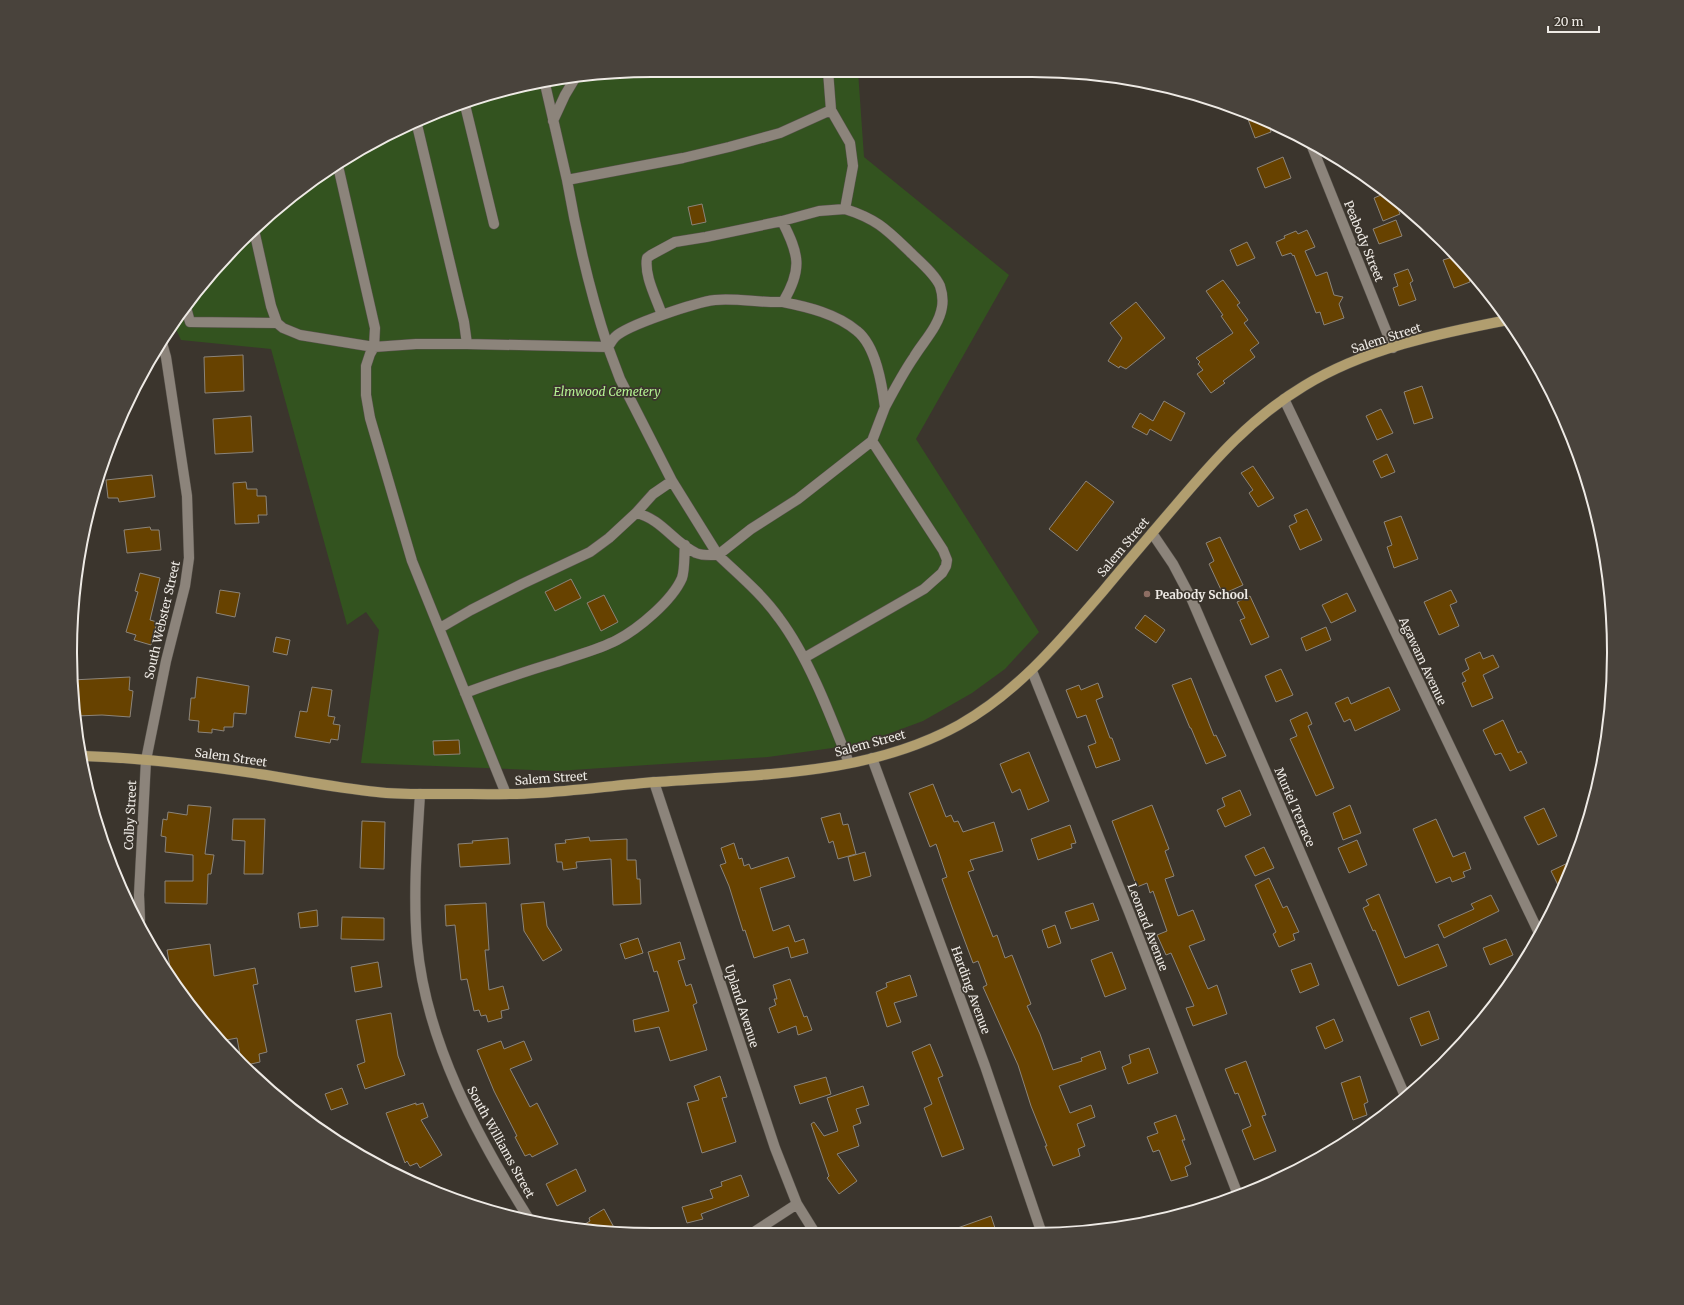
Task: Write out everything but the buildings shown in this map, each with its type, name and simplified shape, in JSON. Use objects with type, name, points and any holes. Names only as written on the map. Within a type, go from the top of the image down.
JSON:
[{"type":"main road","name":"Salem Street","points":[[87,756],[216,767],[378,792],[420,794],[533,794],[654,782],[785,773],[872,758],[926,741],[957,726],[984,710],[1032,671],[1055,647],[1225,448],[1248,426],[1284,399],[1306,384],[1344,366],[1393,348],[1464,328],[1502,321]]},
{"type":"street","points":[[829,77],[831,110],[850,143],[852,166],[845,209]]},
{"type":"street","points":[[553,121],[572,83]]},
{"type":"street","points":[[546,87],[567,180],[586,274],[608,347],[620,379],[672,481],[718,555],[761,596],[780,618],[804,658],[849,763]]},
{"type":"street","points":[[466,109],[494,224]]},
{"type":"street","points":[[567,180],[683,158],[736,145],[780,133],[831,110]]},
{"type":"street","points":[[418,127],[464,322],[467,344]]},
{"type":"street","name":"Peabody Street","points":[[1314,151],[1393,348]]},
{"type":"street","points":[[339,170],[375,328],[374,347],[366,366],[366,394],[370,418],[412,561],[506,794]]},
{"type":"street","points":[[636,513],[653,519],[696,553],[718,555],[751,529],[798,499],[872,441],[885,407],[914,356],[936,323],[942,308],[942,295],[940,285],[921,261],[890,233],[877,222],[861,214],[845,209],[819,211],[782,221],[675,242],[651,255],[647,258],[646,264],[648,275],[662,315]]},
{"type":"street","points":[[782,221],[793,242],[797,261],[796,274],[792,288],[783,302]]},
{"type":"street","points":[[256,237],[271,306],[277,323],[283,328],[300,335],[374,347],[416,344],[467,344],[608,347]]},
{"type":"street","points":[[608,347],[614,337],[626,329],[662,315],[714,300],[783,302],[816,310],[858,331],[869,347],[877,367],[885,407]]},
{"type":"street","points":[[188,314],[190,322],[277,323]]},
{"type":"street","name":"South Webster Street","points":[[146,760],[166,661],[185,586],[189,558],[187,496],[164,349]]},
{"type":"street","name":"Agawam Avenue","points":[[1284,399],[1537,928]]},
{"type":"street","points":[[804,658],[924,589],[942,573],[946,566],[947,560],[943,550],[872,441]]},
{"type":"street","points":[[440,628],[516,587],[590,552],[609,538],[636,513],[653,494],[672,481]]},
{"type":"street","name":"Muriel Terrace","points":[[1152,533],[1173,564],[1192,600],[1403,1092]]},
{"type":"street","points":[[464,693],[502,679],[598,649],[617,640],[644,621],[665,602],[677,587],[682,577],[685,545]]},
{"type":"street","name":"Leonard Avenue","points":[[1032,671],[1129,912],[1236,1190]]},
{"type":"street","name":"Harding Avenue","points":[[872,758],[985,1066],[1040,1228]]},
{"type":"street","name":"Colby Street","points":[[140,914],[139,896],[146,760]]},
{"type":"street","name":"Upland Avenue","points":[[654,782],[775,1148],[797,1204],[812,1228]]},
{"type":"street","name":"South Williams Street","points":[[420,794],[415,891],[417,944],[425,992],[440,1041],[457,1088],[501,1174],[526,1213]]},
{"type":"street","points":[[760,1228],[797,1204]]},
{"type":"green space","name":"Elmwood Cemetery","points":[[858,77],[864,157],[1009,275],[916,439],[1039,632],[1005,669],[972,693],[923,721],[861,744],[768,757],[557,771],[361,763],[379,630],[366,612],[347,625],[271,349],[181,340],[176,330],[196,302],[220,273],[273,220],[302,196],[365,154],[398,136],[432,121],[504,97],[540,88],[615,78]]},
{"type":"place","name":"Peabody School","points":[[1147,594]]}]
